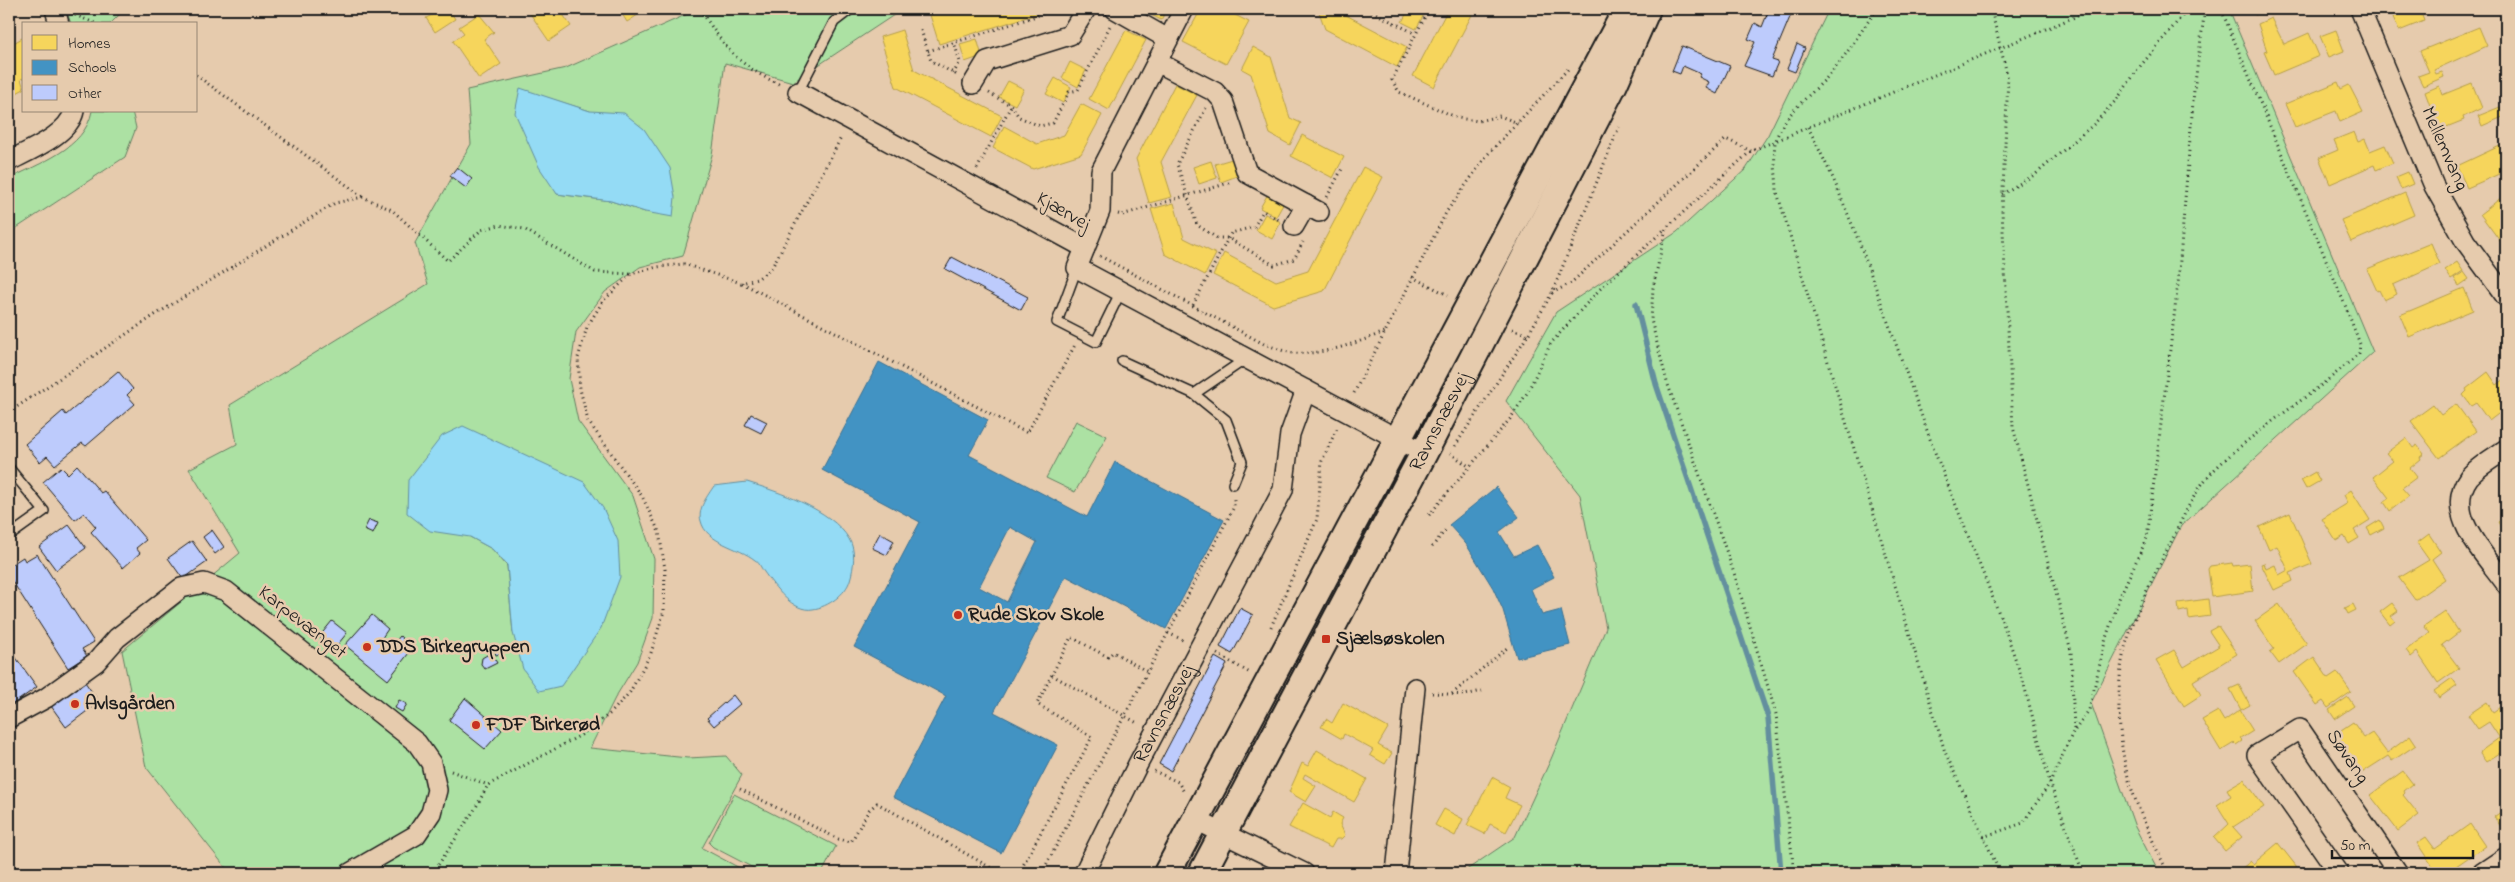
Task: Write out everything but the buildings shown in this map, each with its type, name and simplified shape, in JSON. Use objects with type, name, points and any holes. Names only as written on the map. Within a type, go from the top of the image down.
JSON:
[{"type":"main road","name":"Ravnsnæsvej","points":[[1167,873],[1191,810],[1398,438],[1627,9]]},
{"type":"main road","name":"Ravnsnæsvej","points":[[1202,873],[1424,453],[1614,84],[1647,9]]},
{"type":"street","points":[[973,84],[987,61],[1070,35],[1086,9]]},
{"type":"street","points":[[1085,248],[1100,211],[1101,171],[1184,9]]},
{"type":"street","name":"Mellemvang","points":[[2360,9],[2434,186],[2465,241],[2506,297]]},
{"type":"street","points":[[1117,10],[1168,39]]},
{"type":"street","points":[[1157,62],[1215,92],[1223,101],[1247,173],[1312,208],[1294,226]]},
{"type":"street","name":"Kjærvej","points":[[798,92],[1085,248],[1077,268]]},
{"type":"street","points":[[9,161],[51,139],[73,116],[74,112]]},
{"type":"street","points":[[1077,268],[1424,453]]},
{"type":"street","name":"Ravnsnæsvej","points":[[1084,873],[1138,764],[1283,490],[1290,434],[1306,390]]},
{"type":"street","points":[[2506,449],[2470,476],[2459,498],[2462,522],[2506,584]]},
{"type":"street","name":"Karpevænget","points":[[9,718],[46,698],[96,662],[117,638],[181,588],[204,584],[226,591],[417,743],[431,763],[437,790],[431,813],[416,836],[350,873]]},
{"type":"street","points":[[1396,873],[1414,689]]},
{"type":"street","name":"Søvang","points":[[2339,873],[2257,755],[2300,729],[2398,873]]},
{"type":"street","points":[[1191,810],[1224,832],[1298,872]]},
{"type":"street","points":[[2482,873],[2506,857]]},
{"type":"lane","points":[[798,92],[834,22],[851,9]]},
{"type":"lane","points":[[1077,268],[1057,322],[1096,342],[1121,291]]},
{"type":"lane","points":[[1194,394],[1247,358]]},
{"type":"lane","points":[[1122,361],[1194,394],[1226,420],[1242,462],[1233,484]]},
{"type":"lane","points":[[9,468],[44,510],[9,536]]},
{"type":"path","points":[[700,9],[725,47],[755,73],[798,92]]},
{"type":"path","points":[[928,51],[1058,9]]},
{"type":"path","points":[[1367,9],[1416,34]]},
{"type":"path","points":[[1429,9],[1392,80],[1399,92],[1458,118],[1478,121],[1500,116],[1518,123]]},
{"type":"path","points":[[1877,9],[1849,51],[1828,76],[1800,102],[1780,129],[1776,141],[1777,192],[1945,752],[2000,873]]},
{"type":"path","points":[[1991,9],[1997,25],[2000,48],[2008,78],[2002,194],[2006,329],[2013,427],[2071,651],[2074,730]]},
{"type":"path","points":[[1429,515],[1510,419],[1527,393],[1551,343],[1599,290],[1751,151],[2094,9]]},
{"type":"path","points":[[2002,194],[2036,174],[2094,124],[2118,98],[2138,69],[2188,9]]},
{"type":"path","points":[[1983,837],[2023,823],[2050,783],[2074,730],[2089,710],[2106,638],[2120,596],[2147,538],[2178,284],[2197,62],[2206,9]]},
{"type":"path","points":[[2168,873],[2144,823],[2131,789],[2123,756],[2118,702],[2126,645],[2149,583],[2190,506],[2211,474],[2242,444],[2341,370],[2360,353],[2360,344],[2345,305],[2221,9]]},
{"type":"path","points":[[921,30],[931,61],[1012,106],[1019,117],[1040,126],[1053,123],[1069,92],[1078,90],[1117,10]]},
{"type":"path","points":[[62,15],[89,22]]},
{"type":"path","points":[[954,42],[960,62],[954,74]]},
{"type":"path","points":[[1354,393],[1447,211],[1488,154],[1574,61]]},
{"type":"path","points":[[198,76],[363,197],[392,210],[448,261],[481,230],[499,225],[524,229],[594,272],[631,274],[657,267],[684,264],[741,282],[1027,432],[1081,334]]},
{"type":"path","points":[[1215,92],[1177,164],[1197,226],[1217,238],[1228,238],[1274,266],[1294,259],[1312,208],[1342,169]]},
{"type":"path","points":[[968,185],[1012,106]]},
{"type":"path","points":[[1507,326],[1528,335],[1552,293],[1622,119]]},
{"type":"path","points":[[741,282],[757,279],[771,269],[850,120]]},
{"type":"path","points":[[1808,127],[1833,178],[1860,244],[1934,450],[2004,626],[2023,681],[2050,783],[2083,873]]},
{"type":"path","points":[[1552,293],[1571,282],[1726,140],[1751,151]]},
{"type":"path","points":[[1100,211],[1122,215],[1238,180],[1247,173]]},
{"type":"path","points":[[9,412],[155,315],[335,203],[363,197]]},
{"type":"path","points":[[1193,305],[1231,233],[1254,227],[1262,211],[1294,226]]},
{"type":"path","points":[[1666,228],[1653,288],[1651,320],[1667,382],[1735,576],[1776,714],[1794,873]]},
{"type":"path","points":[[1085,248],[1264,344],[1293,352],[1318,352],[1344,347],[1385,332]]},
{"type":"path","points":[[433,873],[475,809],[488,785],[581,735],[611,713],[630,692],[651,653],[664,611],[665,569],[659,532],[642,496],[588,421],[580,389],[578,358],[587,326],[603,301],[631,274]]},
{"type":"path","points":[[1412,277],[1448,295]]},
{"type":"path","points":[[1270,628],[1317,519],[1322,462],[1337,428]]},
{"type":"path","points":[[1450,453],[1470,466]]},
{"type":"path","points":[[1042,873],[1234,507],[1233,484]]},
{"type":"path","points":[[1432,547],[1447,528]]},
{"type":"path","points":[[1019,873],[1092,737],[1037,704],[1071,637],[1108,657],[1113,652],[1148,672]]},
{"type":"path","points":[[1201,644],[1251,674]]},
{"type":"path","points":[[1452,694],[1508,648]]},
{"type":"path","points":[[1248,680],[1254,665]]},
{"type":"path","points":[[1052,675],[1155,734]]},
{"type":"path","points":[[1414,689],[1465,696],[1482,691]]},
{"type":"path","points":[[431,763],[488,785]]},
{"type":"path","points":[[1138,764],[1178,782],[1191,810]]},
{"type":"path","points":[[740,789],[838,839],[851,842],[870,810],[877,803],[1000,873]]},
{"type":"green space","points":[[66,9],[125,9],[112,22],[70,22]]},
{"type":"green space","points":[[699,9],[903,9],[793,82],[725,63],[712,155],[683,256],[640,267],[605,292],[576,332],[569,379],[578,421],[633,496],[654,559],[653,618],[637,662],[615,698],[590,748],[688,758],[726,756],[742,775],[702,848],[749,873],[230,873],[146,767],[122,651],[240,553],[189,469],[237,444],[230,405],[428,284],[415,243],[471,144],[467,90],[566,68]],"holes":[[[520,89],[590,111],[645,212],[611,201],[557,194]],[[470,537],[620,577],[513,633],[507,566],[492,549]]]},
{"type":"green space","points":[[1829,9],[2229,9],[2373,352],[2181,526],[2091,703],[2135,827],[2159,873],[1462,873],[1515,837],[1551,759],[1606,628],[1580,495],[1506,401],[1556,312],[1677,232],[1746,169],[1768,135]]},
{"type":"green space","points":[[92,112],[132,112],[136,128],[125,157],[9,233],[9,179],[47,160],[71,145],[88,124]]},
{"type":"green space","points":[[1076,421],[1107,436],[1075,492],[1046,478]]},
{"type":"green space","points":[[734,794],[836,846],[822,873],[763,873],[713,847],[709,843]]},
{"type":"water","points":[[520,88],[590,111],[624,113],[644,129],[670,168],[675,197],[673,217],[645,212],[611,201],[557,194],[539,167],[515,113]]},
{"type":"water","points":[[463,426],[584,482],[603,508],[618,541],[620,577],[601,628],[561,686],[539,691],[523,669],[513,633],[507,565],[492,549],[470,537],[430,531],[407,513],[408,480],[442,436]]},
{"type":"water","points":[[747,482],[803,503],[817,510],[841,528],[851,543],[853,564],[848,585],[836,599],[819,608],[806,609],[798,607],[779,591],[756,561],[709,535],[701,521],[700,512],[714,486]]},
{"type":"waterway","points":[[1636,304],[1656,384],[1768,717],[1781,873]]},
{"type":"place","name":"Rude Skov Skole","points":[[958,615]]},
{"type":"place","name":"Sjælsøskolen","points":[[1326,639]]},
{"type":"place","name":"DDS Birkegruppen","points":[[367,647]]},
{"type":"place","name":"Avlsgården","points":[[75,704]]},
{"type":"place","name":"FDF Birkerød","points":[[476,725]]}]
